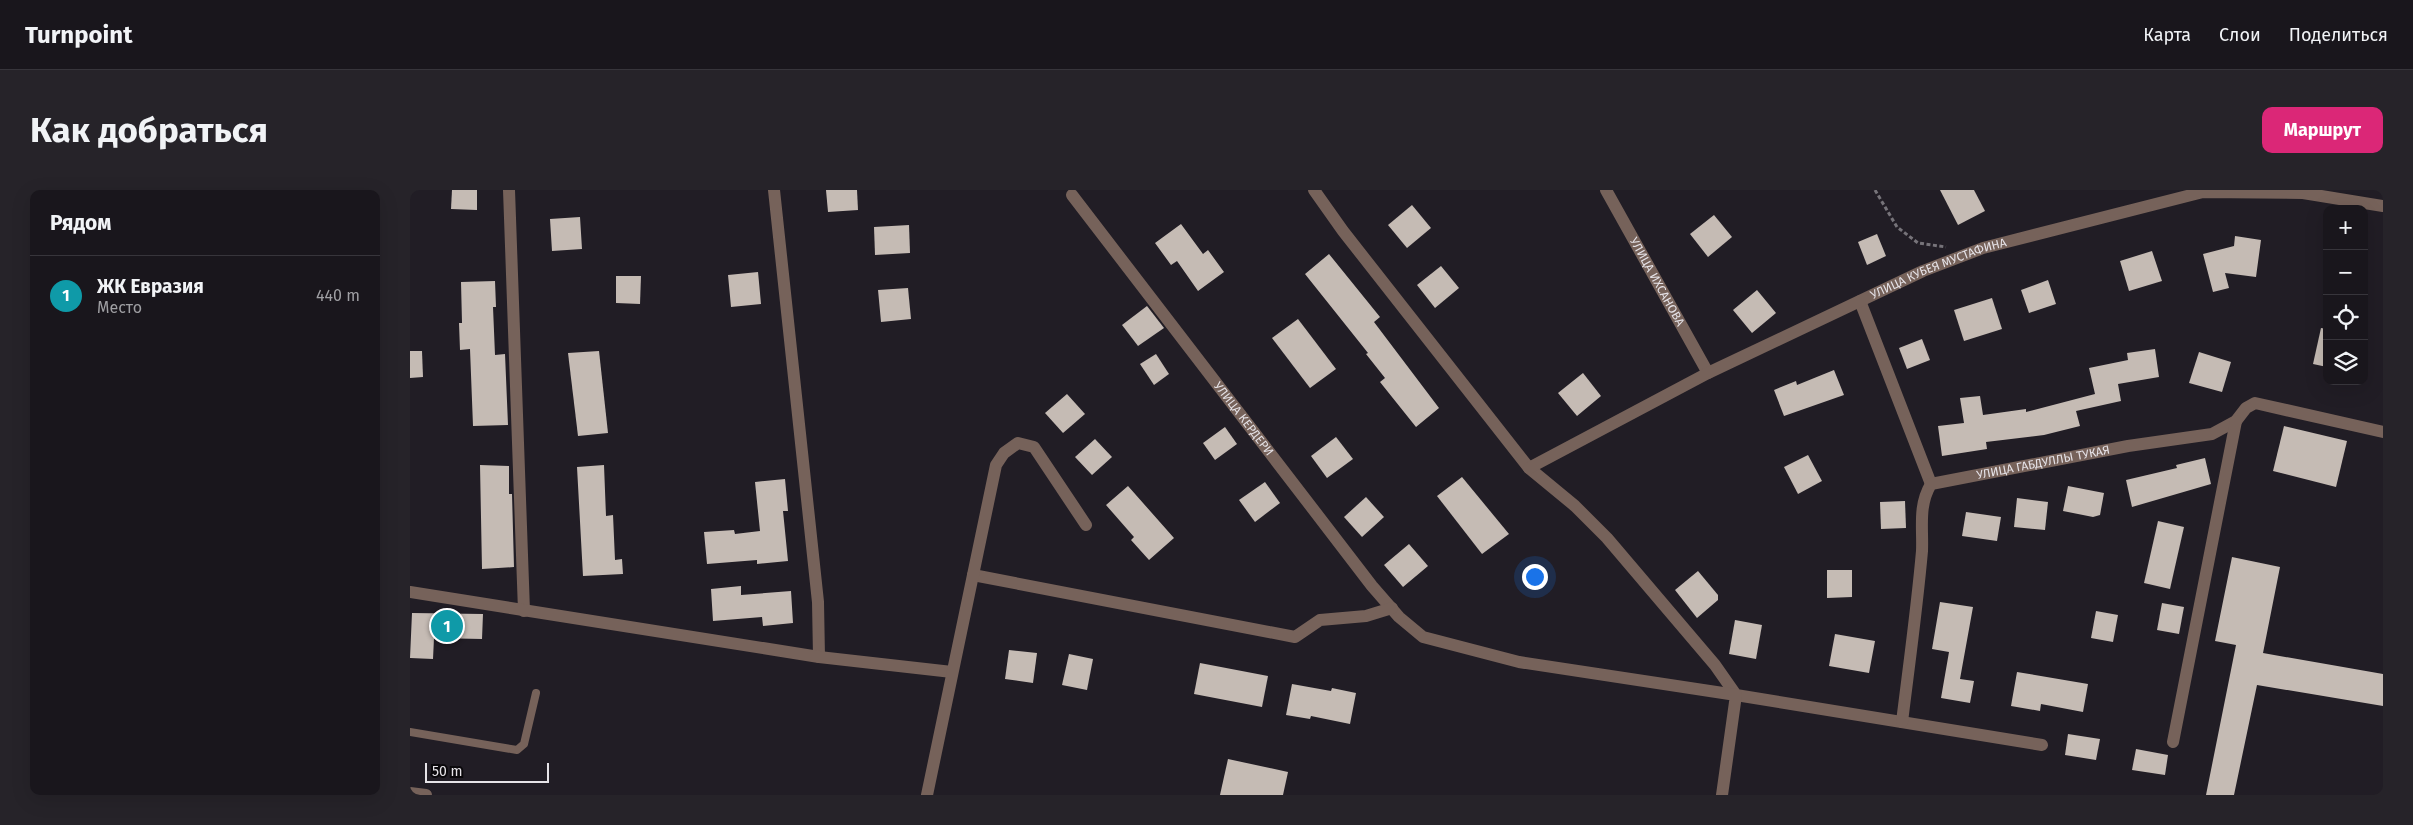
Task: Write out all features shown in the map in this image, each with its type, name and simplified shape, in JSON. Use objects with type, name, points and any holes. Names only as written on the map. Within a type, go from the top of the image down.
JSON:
[{"type":"street","points":[[509,190],[524,611]]},
{"type":"street","points":[[774,190],[818,602],[819,657]]},
{"type":"street","points":[[1314,190],[1343,231],[1529,468],[1575,506],[1607,538],[1715,665],[1736,695],[1722,795]]},
{"type":"street","name":"УЛИЦА ИХСАНОВА","points":[[1606,190],[1708,373]]},
{"type":"street","name":"УЛИЦА КУБЕЯ МУСТАФИНА","points":[[1529,468],[1708,373],[1922,271],[1974,251],[2203,192],[2303,193],[2383,206]]},
{"type":"street","name":"УЛИЦА КЕРДЕРИ","points":[[1072,195],[1372,586],[1423,637],[1519,662],[1736,695]]},
{"type":"street","points":[[1860,302],[1931,484],[1925,494],[1921,510],[1922,549],[1902,722]]},
{"type":"street","name":"УЛИЦА ГАБДУЛЛЫ ТУКАЯ","points":[[1931,484],[2128,446],[2212,434],[2236,421],[2246,408],[2255,403],[2383,432]]},
{"type":"street","points":[[2173,742],[2236,421]]},
{"type":"street","points":[[927,795],[996,465],[1004,453],[1018,443],[1034,447],[1086,525]]},
{"type":"street","points":[[973,575],[1295,637],[1320,620],[1366,616],[1392,608]]},
{"type":"street","points":[[410,592],[819,657],[952,672]]},
{"type":"street","points":[[1736,695],[2042,744]]},
{"type":"street","points":[[410,793],[426,795]]},
{"type":"lane","points":[[410,732],[517,750],[524,744],[536,693]]},
{"type":"path","points":[[1875,190],[1897,227],[1918,242],[1974,251]]},
{"type":"building","points":[[452,190],[477,190],[477,210],[451,209]]},
{"type":"building","points":[[826,190],[857,190],[858,210],[828,212]]},
{"type":"building","points":[[1940,190],[1974,190],[1985,211],[1958,225]]},
{"type":"building","points":[[1412,205],[1431,228],[1407,248],[1388,225]]},
{"type":"building","points":[[1714,215],[1732,237],[1708,257],[1690,234]]},
{"type":"building","points":[[580,217],[582,249],[552,251],[550,219]]},
{"type":"building","points":[[1181,224],[1203,254],[1208,250],[1224,272],[1198,291],[1177,261],[1171,265],[1155,243]]},
{"type":"building","points":[[909,225],[910,253],[875,255],[874,227]]},
{"type":"building","points":[[1877,234],[1886,256],[1867,265],[1858,242]]},
{"type":"building","points":[[2235,236],[2261,240],[2256,277],[2225,273],[2229,288],[2213,292],[2203,254],[2234,246]]},
{"type":"building","points":[[2152,251],[2162,281],[2129,291],[2120,261]]},
{"type":"building","points":[[1329,254],[1380,317],[1374,322],[1439,408],[1416,427],[1380,382],[1385,378],[1366,354],[1368,353],[1305,274]]},
{"type":"building","points":[[1441,266],[1459,288],[1435,308],[1417,285]]},
{"type":"building","points":[[758,272],[761,304],[731,307],[728,275]]},
{"type":"building","points":[[616,276],[641,276],[640,304],[616,303]]},
{"type":"building","points":[[2048,280],[2056,304],[2029,313],[2021,290]]},
{"type":"building","points":[[495,281],[496,307],[493,307],[495,355],[505,354],[508,425],[473,426],[470,349],[460,350],[459,323],[462,323],[461,282]]},
{"type":"building","points":[[908,288],[911,319],[881,322],[878,290]]},
{"type":"building","points":[[1757,290],[1776,313],[1752,333],[1733,310]]},
{"type":"building","points":[[1992,298],[2002,329],[1964,341],[1954,310]]},
{"type":"building","points":[[1147,306],[1164,328],[1138,346],[1122,325]]},
{"type":"building","points":[[1298,319],[1336,369],[1310,388],[1272,338]]},
{"type":"building","points":[[2321,328],[2323,328],[2323,366],[2313,364]]},
{"type":"building","points":[[1922,339],[1930,360],[1907,369],[1899,348]]},
{"type":"building","points":[[2155,349],[2159,377],[2118,384],[2121,401],[2076,411],[2080,426],[2044,435],[1986,442],[1987,449],[1942,456],[1938,426],[1964,423],[1960,398],[1980,396],[1983,415],[2026,409],[2026,412],[2095,394],[2089,368],[2128,360],[2127,353]]},
{"type":"building","points":[[410,351],[422,351],[423,377],[410,378]]},
{"type":"building","points":[[599,351],[608,433],[578,436],[568,353]]},
{"type":"building","points":[[2199,352],[2231,362],[2222,392],[2189,383]]},
{"type":"building","points":[[1156,354],[1169,374],[1154,385],[1140,364]]},
{"type":"building","points":[[1834,370],[1844,395],[1784,416],[1774,390],[1796,381],[1797,385]]},
{"type":"building","points":[[1583,373],[1601,396],[1577,416],[1558,393]]},
{"type":"building","points":[[1067,394],[1085,414],[1063,433],[1045,413]]},
{"type":"building","points":[[2284,426],[2347,441],[2336,487],[2273,471]]},
{"type":"building","points":[[1225,427],[1237,444],[1215,460],[1203,443]]},
{"type":"building","points":[[1336,437],[1353,459],[1327,478],[1311,456]]},
{"type":"building","points":[[1095,439],[1112,457],[1092,475],[1075,457]]},
{"type":"building","points":[[1808,455],[1822,481],[1798,494],[1784,467]]},
{"type":"building","points":[[2205,458],[2211,484],[2132,507],[2126,480],[2177,468],[2176,465]]},
{"type":"building","points":[[480,465],[509,466],[509,494],[512,494],[514,567],[482,569]]},
{"type":"building","points":[[604,465],[606,516],[613,515],[615,560],[622,559],[623,574],[583,576],[577,467]]},
{"type":"building","points":[[1462,477],[1509,534],[1482,554],[1437,496]]},
{"type":"building","points":[[785,479],[788,511],[783,511],[788,561],[757,564],[757,560],[707,564],[704,532],[734,530],[735,534],[760,531],[755,482]]},
{"type":"building","points":[[1265,482],[1280,503],[1255,522],[1239,500]]},
{"type":"building","points":[[1128,486],[1174,538],[1149,560],[1131,540],[1134,537],[1106,505]]},
{"type":"building","points":[[2068,486],[2104,493],[2100,515],[2093,517],[2063,511]]},
{"type":"building","points":[[1366,497],[1384,517],[1362,537],[1344,517]]},
{"type":"building","points":[[2017,498],[2048,502],[2045,530],[2014,527]]},
{"type":"building","points":[[1905,501],[1906,528],[1881,529],[1880,502]]},
{"type":"building","points":[[1966,512],[2001,517],[1997,541],[1962,536]]},
{"type":"building","points":[[2158,521],[2184,527],[2170,589],[2144,583]]},
{"type":"building","points":[[1409,544],[1428,566],[1403,587],[1384,565]]},
{"type":"building","points":[[2232,557],[2280,567],[2263,653],[2383,674],[2383,706],[2257,685],[2234,795],[2206,795],[2236,645],[2215,641]]},
{"type":"building","points":[[1827,570],[1852,570],[1852,597],[1827,598]]},
{"type":"building","points":[[1698,571],[1718,595],[1718,600],[1697,618],[1675,590]]},
{"type":"building","points":[[741,586],[741,595],[791,591],[793,623],[763,626],[762,617],[713,621],[711,589]]},
{"type":"building","points":[[1940,602],[1973,607],[1960,679],[1974,681],[1970,703],[1941,698],[1949,652],[1932,649]]},
{"type":"building","points":[[2162,603],[2184,607],[2179,634],[2157,630]]},
{"type":"building","points":[[2096,611],[2118,615],[2113,642],[2091,638]]},
{"type":"building","points":[[412,613],[483,614],[482,639],[434,638],[433,659],[410,658]]},
{"type":"building","points":[[1735,620],[1762,625],[1756,659],[1729,654]]},
{"type":"building","points":[[1835,634],[1875,641],[1869,673],[1829,666]]},
{"type":"building","points":[[1009,650],[1037,653],[1033,683],[1005,679]]},
{"type":"building","points":[[1069,654],[1093,659],[1087,690],[1062,685]]},
{"type":"building","points":[[1200,663],[1268,676],[1262,707],[1194,694]]},
{"type":"building","points":[[2017,672],[2088,684],[2083,712],[2041,704],[2040,711],[2011,706]]},
{"type":"building","points":[[1292,684],[1331,691],[1332,688],[1356,693],[1350,724],[1311,716],[1310,719],[1286,715]]},
{"type":"building","points":[[2068,734],[2100,739],[2096,760],[2065,755]]},
{"type":"building","points":[[2136,749],[2168,755],[2165,775],[2132,770]]},
{"type":"building","points":[[1228,759],[1288,772],[1283,795],[1220,795]]},
{"type":"place","name":"ЖК Евразия","points":[[447,626]]}]
